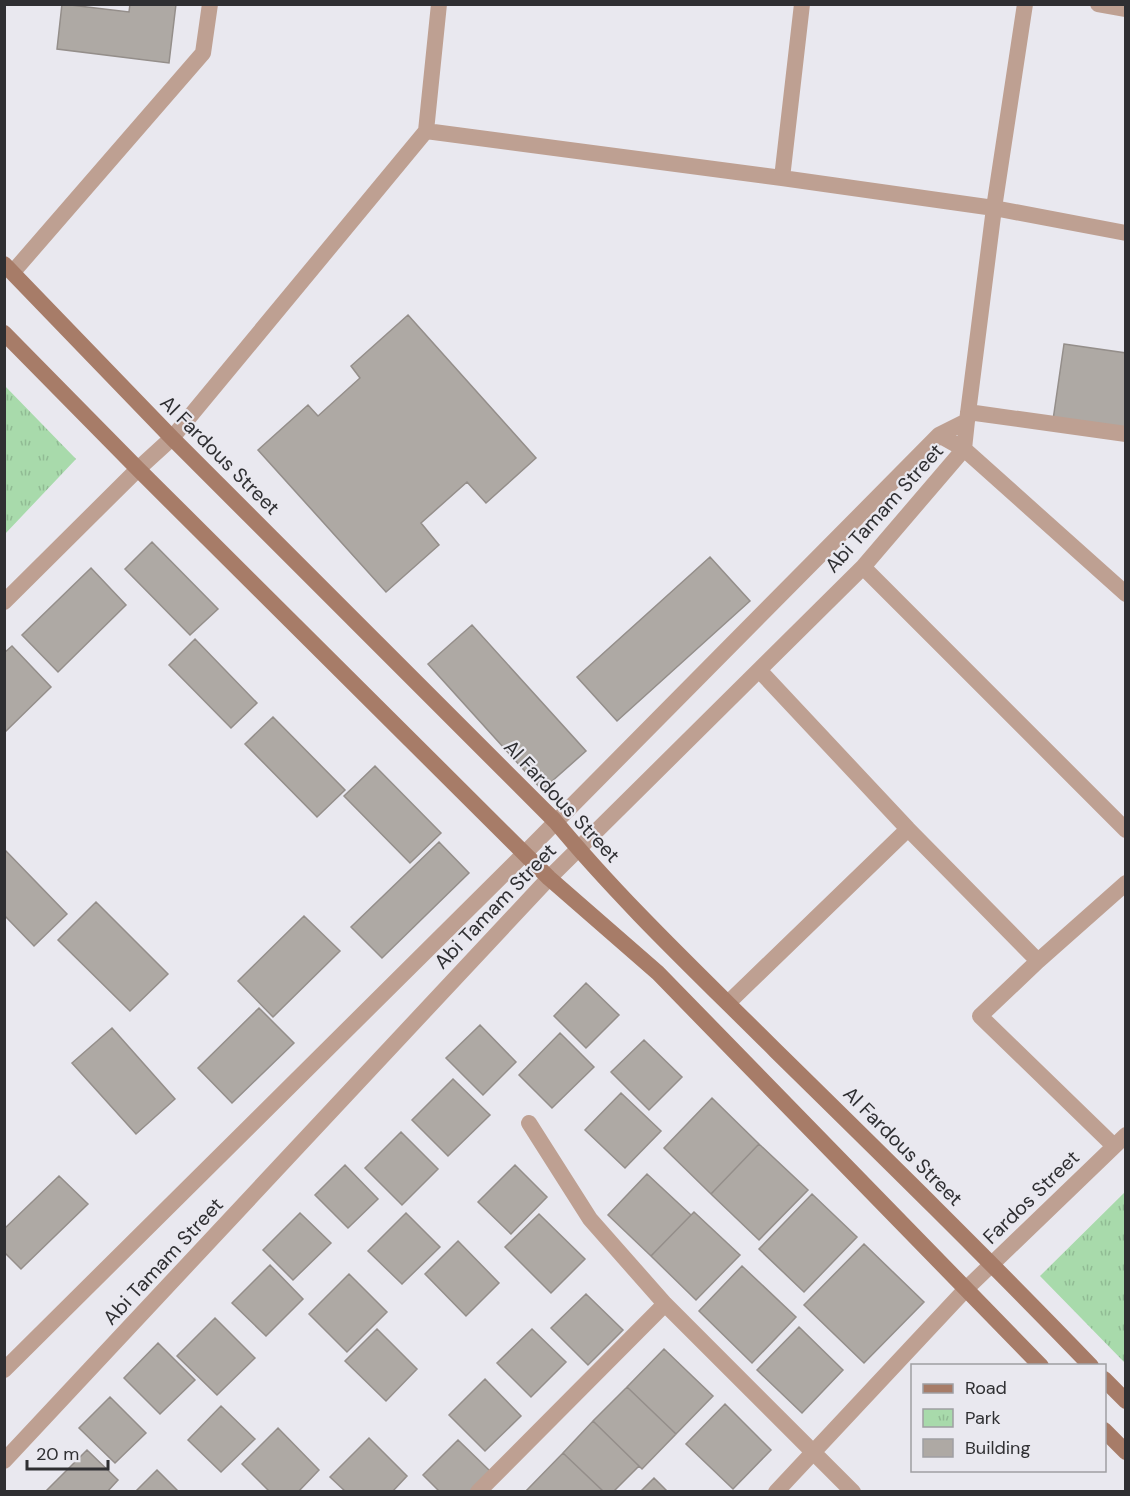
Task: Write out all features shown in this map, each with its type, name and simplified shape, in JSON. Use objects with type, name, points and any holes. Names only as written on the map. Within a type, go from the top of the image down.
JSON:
[{"type":"main road","name":"Al Fardous Street","points":[[9,268],[172,438],[555,821],[578,849],[663,939],[992,1263],[1090,1364]]},
{"type":"main road","points":[[4,333],[138,470],[549,878],[658,973],[1040,1364]]},
{"type":"main road","points":[[1106,1381],[1125,1401]]},
{"type":"main road","points":[[1106,1432],[1125,1452]]},
{"type":"street","points":[[9,268],[203,53],[210,4]]},
{"type":"street","points":[[4,602],[172,438],[426,132],[439,4]]},
{"type":"street","points":[[782,178],[802,4]]},
{"type":"street","points":[[1026,4],[994,208],[967,416],[1125,434]]},
{"type":"street","points":[[1098,4],[1125,9]]},
{"type":"street","points":[[426,132],[994,208],[1125,233]]},
{"type":"street","name":"Abi Tamam Street","points":[[4,1370],[525,853],[939,435],[967,416]]},
{"type":"street","name":"Abi Tamam Street","points":[[4,1461],[549,878],[863,567],[964,449],[967,416]]},
{"type":"street","points":[[939,435],[964,449],[1125,594]]},
{"type":"street","points":[[863,567],[1125,830]]},
{"type":"street","points":[[759,670],[908,829],[1038,961]]},
{"type":"street","points":[[728,1003],[908,829]]},
{"type":"street","points":[[1120,1141],[980,1016],[1125,883]]},
{"type":"street","points":[[529,1123],[590,1220],[664,1304],[853,1491]]},
{"type":"street","name":"Fardos Street","points":[[776,1491],[966,1289],[1120,1141]]},
{"type":"street","points":[[478,1491],[664,1304]]},
{"type":"green space","points":[[4,385],[76,459],[5,534],[4,534]]},
{"type":"green space","points":[[1125,1192],[1125,1363],[1040,1276]]},
{"type":"building","points":[[62,4],[129,12],[130,4],[176,4],[169,63],[57,49]]},
{"type":"building","points":[[408,315],[536,458],[486,503],[467,482],[421,523],[439,545],[386,592],[258,450],[308,405],[318,416],[360,378],[351,366]]},
{"type":"building","points":[[1064,344],[1126,353],[1126,431],[1053,420]]},
{"type":"building","points":[[152,542],[218,609],[190,635],[125,569]]},
{"type":"building","points":[[710,557],[750,601],[617,721],[577,677]]},
{"type":"building","points":[[91,568],[126,605],[58,672],[22,635]]},
{"type":"building","points":[[472,625],[586,751],[542,790],[428,664]]},
{"type":"building","points":[[195,639],[257,703],[231,728],[169,665]]},
{"type":"building","points":[[12,646],[51,687],[4,733],[4,653]]},
{"type":"building","points":[[273,717],[345,790],[317,817],[245,744]]},
{"type":"building","points":[[375,766],[441,833],[410,863],[344,796]]},
{"type":"building","points":[[439,842],[469,873],[382,958],[351,927]]},
{"type":"building","points":[[5,850],[67,914],[34,946],[4,915]]},
{"type":"building","points":[[96,902],[168,974],[130,1011],[58,940]]},
{"type":"building","points":[[304,916],[340,951],[273,1017],[238,981]]},
{"type":"building","points":[[586,983],[619,1015],[586,1048],[554,1016]]},
{"type":"building","points":[[259,1008],[294,1043],[232,1103],[198,1068]]},
{"type":"building","points":[[480,1025],[516,1062],[483,1095],[446,1058]]},
{"type":"building","points":[[112,1028],[175,1099],[136,1134],[72,1063]]},
{"type":"building","points":[[560,1033],[594,1067],[552,1108],[519,1075]]},
{"type":"building","points":[[644,1040],[682,1077],[649,1110],[611,1072]]},
{"type":"building","points":[[453,1079],[490,1115],[448,1156],[412,1120]]},
{"type":"building","points":[[621,1093],[661,1131],[625,1168],[585,1130]]},
{"type":"building","points":[[712,1098],[759,1144],[711,1194],[664,1148]]},
{"type":"building","points":[[401,1132],[438,1169],[402,1205],[365,1168]]},
{"type":"building","points":[[759,1144],[808,1190],[759,1240],[711,1194]]},
{"type":"building","points":[[345,1165],[378,1199],[348,1228],[315,1195]]},
{"type":"building","points":[[515,1165],[547,1197],[511,1234],[478,1202]]},
{"type":"building","points":[[647,1174],[691,1215],[651,1256],[608,1215]]},
{"type":"building","points":[[59,1176],[88,1204],[21,1269],[4,1252],[4,1229]]},
{"type":"building","points":[[812,1194],[857,1237],[804,1292],[759,1249]]},
{"type":"building","points":[[694,1212],[740,1255],[696,1300],[651,1256]]},
{"type":"building","points":[[300,1213],[331,1243],[293,1280],[263,1250]]},
{"type":"building","points":[[406,1213],[440,1247],[402,1284],[368,1251]]},
{"type":"building","points":[[539,1214],[585,1259],[551,1293],[505,1247]]},
{"type":"building","points":[[458,1241],[499,1283],[466,1316],[425,1274]]},
{"type":"building","points":[[864,1244],[924,1302],[864,1363],[804,1305]]},
{"type":"building","points":[[270,1265],[303,1299],[266,1336],[232,1303]]},
{"type":"building","points":[[742,1266],[796,1317],[752,1363],[699,1311]]},
{"type":"building","points":[[349,1274],[387,1312],[347,1352],[309,1314]]},
{"type":"building","points":[[586,1294],[623,1330],[588,1365],[551,1328]]},
{"type":"building","points":[[215,1318],[255,1358],[217,1395],[177,1356]]},
{"type":"building","points":[[799,1327],[843,1370],[802,1413],[757,1370]]},
{"type":"building","points":[[377,1329],[417,1369],[386,1401],[345,1361]]},
{"type":"building","points":[[532,1329],[566,1362],[531,1397],[497,1363]]},
{"type":"building","points":[[158,1343],[195,1380],[160,1414],[124,1378]]},
{"type":"building","points":[[664,1349],[713,1396],[676,1434],[627,1387]]},
{"type":"building","points":[[485,1379],[521,1416],[485,1451],[449,1415]]},
{"type":"building","points":[[627,1387],[676,1434],[642,1469],[593,1421]]},
{"type":"building","points":[[110,1397],[146,1433],[115,1463],[79,1428]]},
{"type":"building","points":[[725,1404],[771,1450],[733,1489],[686,1444]]},
{"type":"building","points":[[221,1406],[255,1439],[221,1472],[188,1440]]},
{"type":"building","points":[[593,1421],[639,1466],[613,1492],[604,1492],[563,1453]]},
{"type":"building","points":[[278,1428],[319,1470],[298,1492],[270,1492],[242,1464]]},
{"type":"building","points":[[369,1438],[407,1476],[392,1492],[346,1492],[330,1477]]},
{"type":"building","points":[[458,1440],[491,1472],[471,1492],[440,1492],[423,1475]]},
{"type":"building","points":[[87,1450],[118,1480],[107,1492],[46,1491]]},
{"type":"building","points":[[563,1453],[604,1492],[525,1492]]},
{"type":"building","points":[[157,1470],[179,1492],[135,1492]]},
{"type":"building","points":[[654,1478],[668,1492],[640,1492]]}]
